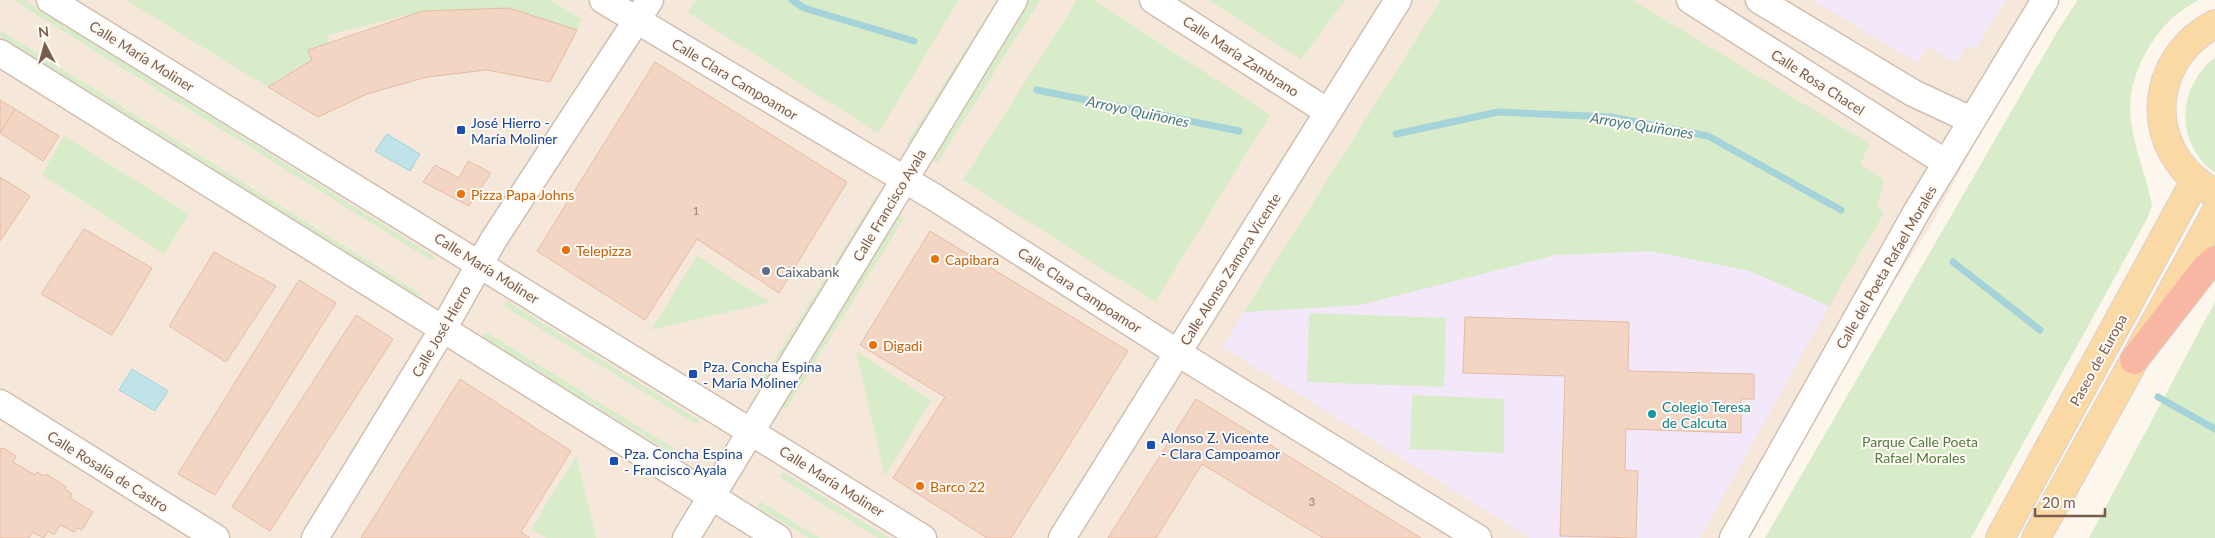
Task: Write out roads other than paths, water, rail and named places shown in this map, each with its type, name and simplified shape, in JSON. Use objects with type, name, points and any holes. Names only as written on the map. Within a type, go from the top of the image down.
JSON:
[{"type":"highway","points":[[2134,360],[2205,269],[2215,260]]},
{"type":"main road","points":[[2205,187],[2176,160],[2164,133],[2161,105],[2167,76],[2180,51],[2201,31],[2215,24]]},
{"type":"main road","name":"Paseo de Europa","points":[[2000,538],[2205,187]]},
{"type":"main road","points":[[2036,538],[2215,214]]},
{"type":"street","name":"Calle María Moliner","points":[[50,0],[480,263],[923,538]]},
{"type":"street","name":"Calle Clara Campoamor","points":[[603,0],[643,10],[904,180],[1178,353],[1478,538]]},
{"type":"street","name":"Calle Francisco Ayala","points":[[686,538],[1014,0]]},
{"type":"street","name":"Calle María Zambrano","points":[[1153,0],[1328,112]]},
{"type":"street","name":"Calle Alonso Zamora Vicente","points":[[1062,538],[1398,0]]},
{"type":"street","name":"Calle Rosa Chacel","points":[[1690,0],[1946,163]]},
{"type":"street","points":[[1759,0],[1913,93],[1971,120]]},
{"type":"street","name":"Calle del Poeta Rafael Morales","points":[[1733,538],[1917,211],[2045,0]]},
{"type":"street","name":"Calle José Hierro","points":[[315,538],[443,329],[480,263],[643,10]]},
{"type":"street","points":[[0,54],[778,538]]},
{"type":"street","name":"Calle Rosalía de Castro","points":[[0,403],[216,538]]},
{"type":"water","points":[[387,134],[420,154],[410,171],[375,151]]},
{"type":"water","points":[[132,369],[168,391],[155,411],[119,390]]},
{"type":"waterway","name":"Arroyo Quiñones","points":[[792,0],[804,8],[914,41]]},
{"type":"waterway","name":"Arroyo Quiñones","points":[[1037,90],[1239,131]]},
{"type":"waterway","name":"Arroyo Quiñones","points":[[1396,134],[1498,112],[1611,117],[1708,136],[1841,210]]},
{"type":"waterway","name":"Arroyo Quiñones","points":[[1953,262],[2040,330]]},
{"type":"waterway","name":"Arroyo Quiñones","points":[[2158,397],[2215,429]]},
{"type":"place","name":"José Hierro - María Moliner","points":[[461,130]]},
{"type":"place","name":"Pizza Papa Johns","points":[[461,194]]},
{"type":"place","name":"Telepizza","points":[[566,250]]},
{"type":"place","name":"Capibara","points":[[935,259]]},
{"type":"place","name":"Caixabank","points":[[766,271]]},
{"type":"place","name":"Digadi","points":[[873,345]]},
{"type":"place","name":"Pza. Concha Espina - María Moliner","points":[[693,374]]},
{"type":"place","name":"Colegio Teresa de Calcuta","points":[[1652,414]]},
{"type":"place","name":"Alonso Z. Vicente - Clara Campoamor","points":[[1151,445]]},
{"type":"place","name":"Pza. Concha Espina - Francisco Ayala","points":[[614,461]]},
{"type":"place","name":"Barco 22","points":[[920,486]]},
{"type":"park label","name":"Parque Calle Poeta Rafael Morales","points":[[1920,450]]}]
